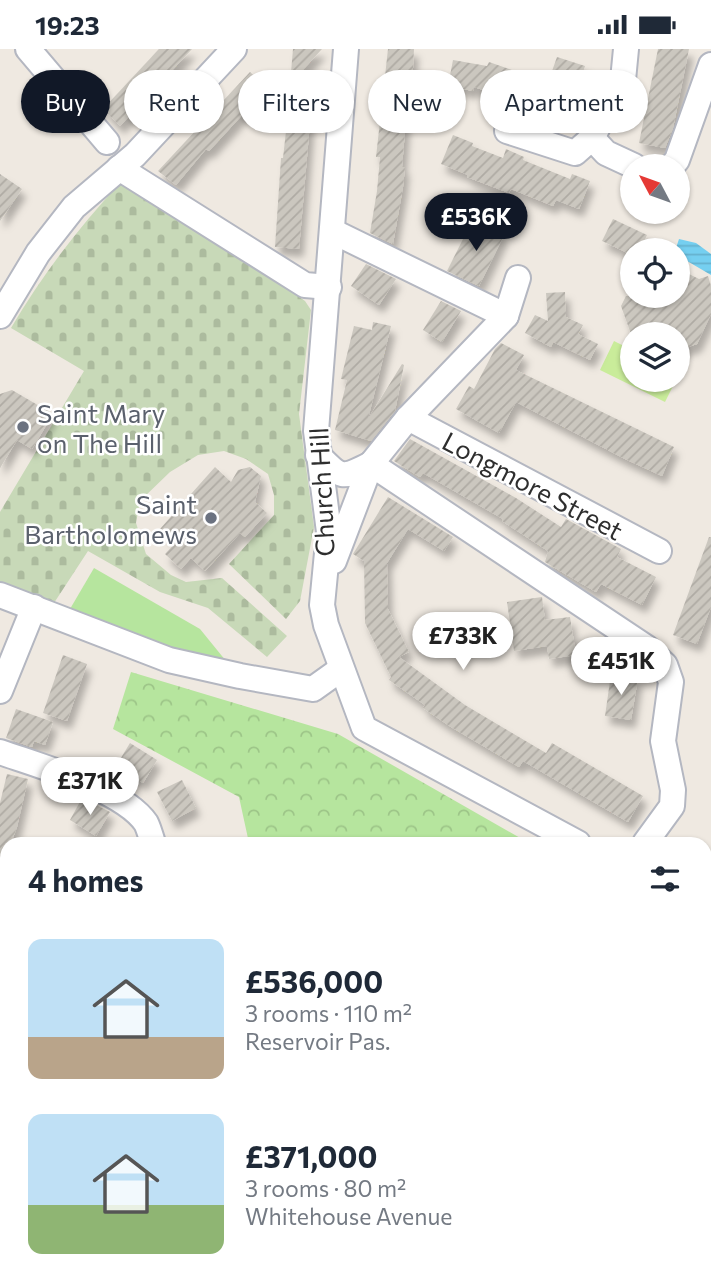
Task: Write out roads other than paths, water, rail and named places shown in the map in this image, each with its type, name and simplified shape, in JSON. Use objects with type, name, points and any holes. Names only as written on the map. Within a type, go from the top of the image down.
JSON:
[{"type":"street","points":[[28,49],[107,142]]},
{"type":"street","points":[[0,316],[38,253],[74,207],[144,146],[234,49]]},
{"type":"street","name":"Church Hill","points":[[346,49],[316,431],[328,531],[322,602],[326,625],[364,727],[567,837]]},
{"type":"street","points":[[513,133],[575,153],[592,138],[623,80],[626,49]]},
{"type":"street","points":[[679,154],[711,65]]},
{"type":"street","points":[[592,138],[606,153],[620,160]]},
{"type":"street","points":[[119,168],[305,285],[329,287]]},
{"type":"street","points":[[332,231],[506,316]]},
{"type":"street","points":[[322,602],[338,549],[371,464],[408,418],[506,316],[518,278]]},
{"type":"street","name":"Longmore Street","points":[[408,418],[659,551]]},
{"type":"street","points":[[318,455],[336,474],[347,476],[371,464]]},
{"type":"street","points":[[371,464],[648,648],[666,665],[671,682],[663,741],[673,790],[672,806],[649,837]]},
{"type":"street","points":[[0,594],[169,660],[240,676],[313,689],[341,669]]},
{"type":"street","points":[[0,691],[34,607]]},
{"type":"street","points":[[0,752],[103,791],[132,807],[147,824],[151,837]]},
{"type":"water","points":[[690,242],[711,254],[711,275],[690,263]]},
{"type":"place","name":"Saint Mary on The Hill","points":[[23,427]]},
{"type":"place","name":"Saint Bartholomews","points":[[211,518]]}]
